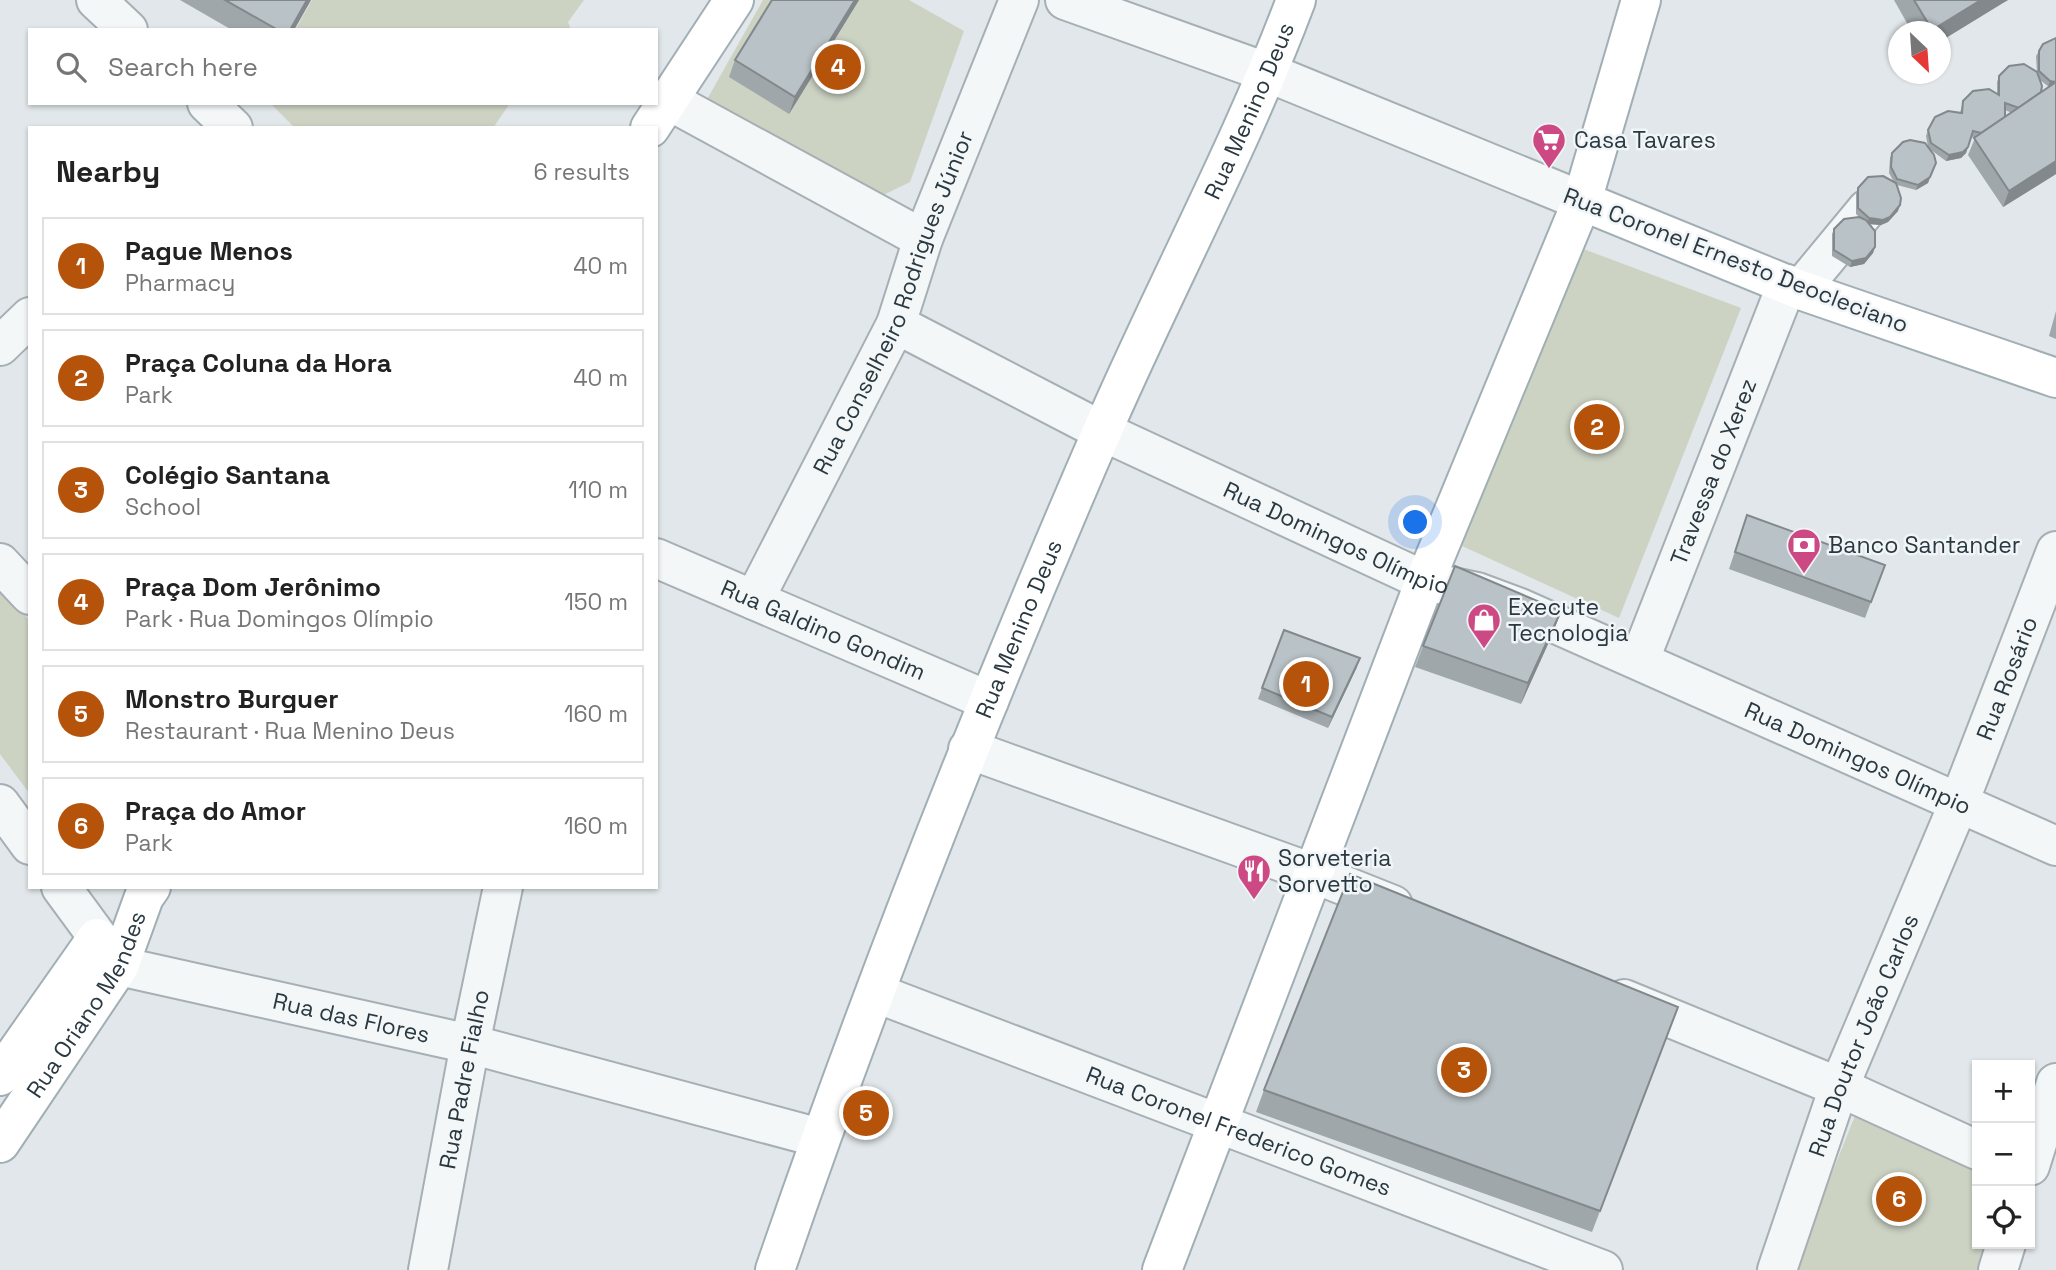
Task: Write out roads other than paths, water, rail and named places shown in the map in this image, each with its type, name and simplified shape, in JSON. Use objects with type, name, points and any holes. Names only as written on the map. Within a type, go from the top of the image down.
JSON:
[{"type":"main road","points":[[659,114],[734,0]]},
{"type":"main road","name":"Rua Menino Deus","points":[[775,1270],[820,1138],[968,749],[1102,431],[1269,73],[1296,0]]},
{"type":"main road","points":[[1162,1270],[1215,1124],[1315,874],[1425,581],[1582,201],[1642,0]]},
{"type":"main road","name":"Rua Coronel Ernesto Deocleciano","points":[[1582,201],[1794,287],[2056,378]]},
{"type":"main road","name":"Rua Oriano Mendes","points":[[0,1143],[108,952],[147,892]]},
{"type":"main road","name":"Rua Oriano Mendes","points":[[0,1076],[108,952]]},
{"type":"street","points":[[96,0],[126,28]]},
{"type":"street","name":"Rua Conselheiro Rodrigues Júnior","points":[[754,600],[896,324],[923,239],[1019,0]]},
{"type":"street","name":"Rua Coronel Ernesto Deocleciano","points":[[1065,0],[1269,73],[1582,201]]},
{"type":"street","points":[[659,114],[923,239]]},
{"type":"street","name":"Travessa do Xerez","points":[[1640,659],[1794,287],[1889,186]]},
{"type":"street","points":[[0,346],[28,319]]},
{"type":"street","name":"Rua Domingos Olímpio","points":[[896,324],[1102,431],[1425,581],[1477,592],[1520,608],[1640,659],[1958,805],[2056,846]]},
{"type":"street","name":"Rua Rosário","points":[[1958,805],[2056,551]]},
{"type":"street","name":"Rua Galdino Gondim","points":[[658,559],[989,701]]},
{"type":"street","points":[[0,563],[28,593]]},
{"type":"street","points":[[968,749],[1315,874],[1431,921]]},
{"type":"street","points":[[0,804],[28,842]]},
{"type":"street","name":"Rua Doutor João Carlos","points":[[1777,1270],[1839,1087],[1958,805]]},
{"type":"street","points":[[62,889],[108,952]]},
{"type":"street","name":"Rua Padre Fialho","points":[[428,1270],[470,1044],[503,889]]},
{"type":"street","name":"Rua das Flores","points":[[108,952],[470,1044],[820,1138]]},
{"type":"street","points":[[1586,984],[1839,1087],[1972,1148]]},
{"type":"street","name":"Rua Coronel Frederico Gomes","points":[[876,993],[1603,1270]]},
{"type":"street","points":[[2035,1150],[2056,1083]]},
{"type":"street","points":[[1998,1270],[2004,1249]]},
{"type":"place","name":"Praça Dom Jerônimo","points":[[838,67]]},
{"type":"place","name":"Casa Tavares","points":[[1549,170]]},
{"type":"place","name":"Praça Coluna da Hora","points":[[1597,427]]},
{"type":"place","name":"Banco Santander","points":[[1804,575]]},
{"type":"place","name":"Execute Tecnologia","points":[[1484,650]]},
{"type":"place","name":"Pague Menos","points":[[1306,684]]},
{"type":"place","name":"Sorveteria Sorvetto","points":[[1254,901]]},
{"type":"place","name":"Colégio Santana","points":[[1464,1070]]},
{"type":"place","name":"Monstro Burguer","points":[[866,1113]]},
{"type":"place","name":"Praça do Amor","points":[[1899,1199]]}]
